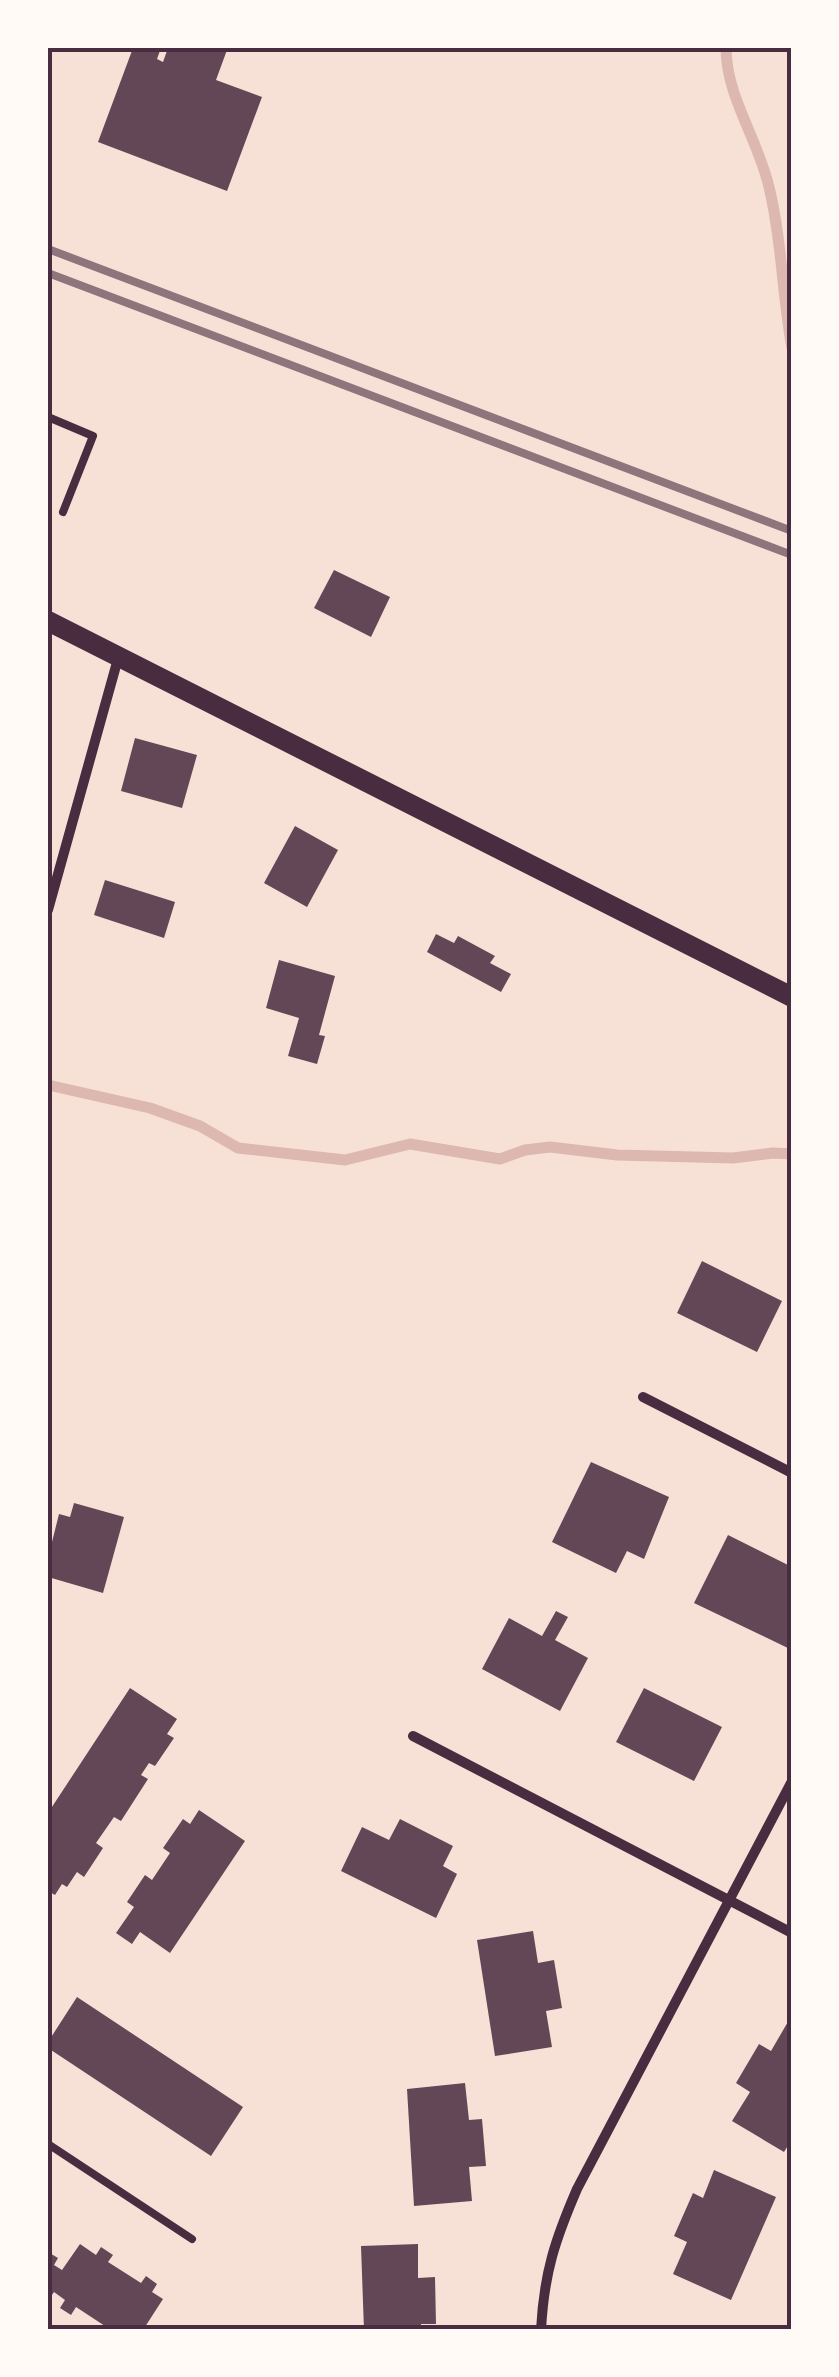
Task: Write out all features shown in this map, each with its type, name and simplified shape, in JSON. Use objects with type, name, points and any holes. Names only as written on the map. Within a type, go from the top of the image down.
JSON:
[{"type":"main road","points":[[48,621],[792,996]]},
{"type":"street","points":[[48,910],[119,655]]},
{"type":"street","points":[[643,1398],[792,1473]]},
{"type":"street","points":[[413,1736],[792,1933]]},
{"type":"street","points":[[541,2330],[543,2291],[554,2242],[570,2207],[792,1781]]},
{"type":"lane","points":[[48,417],[93,436],[63,512]]},
{"type":"lane","points":[[48,2144],[192,2239]]},
{"type":"building","points":[[133,48],[161,48],[157,59],[163,62],[168,48],[227,50],[216,80],[262,97],[227,191],[98,142]]},
{"type":"building","points":[[334,570],[390,597],[371,637],[314,608]]},
{"type":"building","points":[[135,738],[197,755],[182,808],[121,791]]},
{"type":"building","points":[[295,826],[338,850],[307,907],[264,883]]},
{"type":"building","points":[[105,880],[175,902],[164,938],[94,915]]},
{"type":"building","points":[[436,934],[454,943],[458,936],[495,956],[490,963],[511,974],[501,992],[427,952]]},
{"type":"building","points":[[279,960],[335,976],[319,1035],[325,1036],[317,1064],[288,1056],[299,1018],[266,1008]]},
{"type":"building","points":[[702,1261],[782,1301],[757,1352],[677,1313]]},
{"type":"building","points":[[591,1462],[669,1497],[644,1559],[627,1551],[616,1573],[552,1542]]},
{"type":"building","points":[[74,1503],[124,1517],[103,1593],[48,1577],[48,1558],[59,1514],[70,1517]]},
{"type":"building","points":[[728,1535],[792,1567],[792,1650],[694,1603]]},
{"type":"building","points":[[556,1611],[568,1617],[555,1640],[588,1658],[560,1711],[482,1669],[509,1618],[542,1636]]},
{"type":"building","points":[[130,1688],[177,1719],[167,1734],[174,1738],[155,1766],[149,1763],[141,1775],[148,1779],[121,1821],[114,1817],[96,1843],[103,1848],[84,1877],[77,1872],[67,1887],[62,1884],[55,1895],[48,1891],[48,1813]]},
{"type":"building","points":[[644,1688],[722,1727],[694,1781],[616,1742]]},
{"type":"building","points":[[199,1810],[245,1841],[170,1953],[140,1932],[132,1944],[116,1933],[134,1907],[127,1902],[145,1875],[152,1880],[170,1853],[163,1848],[183,1819],[190,1824]]},
{"type":"building","points":[[400,1819],[453,1846],[443,1866],[457,1874],[436,1918],[341,1871],[362,1827],[389,1840]]},
{"type":"building","points":[[533,1931],[538,1963],[554,1960],[562,2008],[546,2011],[552,2047],[495,2056],[477,1940]]},
{"type":"building","points":[[77,1997],[243,2107],[211,2156],[48,2048]]},
{"type":"building","points":[[789,2020],[792,2139],[784,2152],[732,2121],[750,2092],[736,2083],[759,2044],[771,2051]]},
{"type":"building","points":[[465,2083],[469,2120],[482,2119],[486,2166],[469,2167],[472,2201],[414,2206],[407,2089]]},
{"type":"building","points":[[714,2170],[776,2197],[731,2300],[673,2274],[687,2242],[674,2236],[693,2193],[703,2198]]},
{"type":"building","points":[[80,2244],[96,2255],[101,2247],[113,2255],[108,2262],[141,2283],[146,2276],[157,2284],[152,2292],[163,2299],[143,2330],[111,2330],[76,2307],[71,2315],[60,2308],[65,2300],[54,2292],[48,2301],[48,2252],[58,2258],[54,2265],[62,2270]]},
{"type":"building","points":[[418,2244],[418,2278],[435,2277],[436,2324],[421,2324],[421,2330],[364,2330],[361,2246]]},
{"type":"waterway","points":[[726,48],[731,83],[769,187],[792,348]]},
{"type":"waterway","points":[[48,1085],[150,1108],[200,1126],[238,1148],[345,1160],[410,1144],[500,1159],[550,1147],[617,1155],[733,1158],[792,1154]]},
{"type":"railway","points":[[48,249],[792,531]]},
{"type":"railway","points":[[48,273],[792,555]]}]
